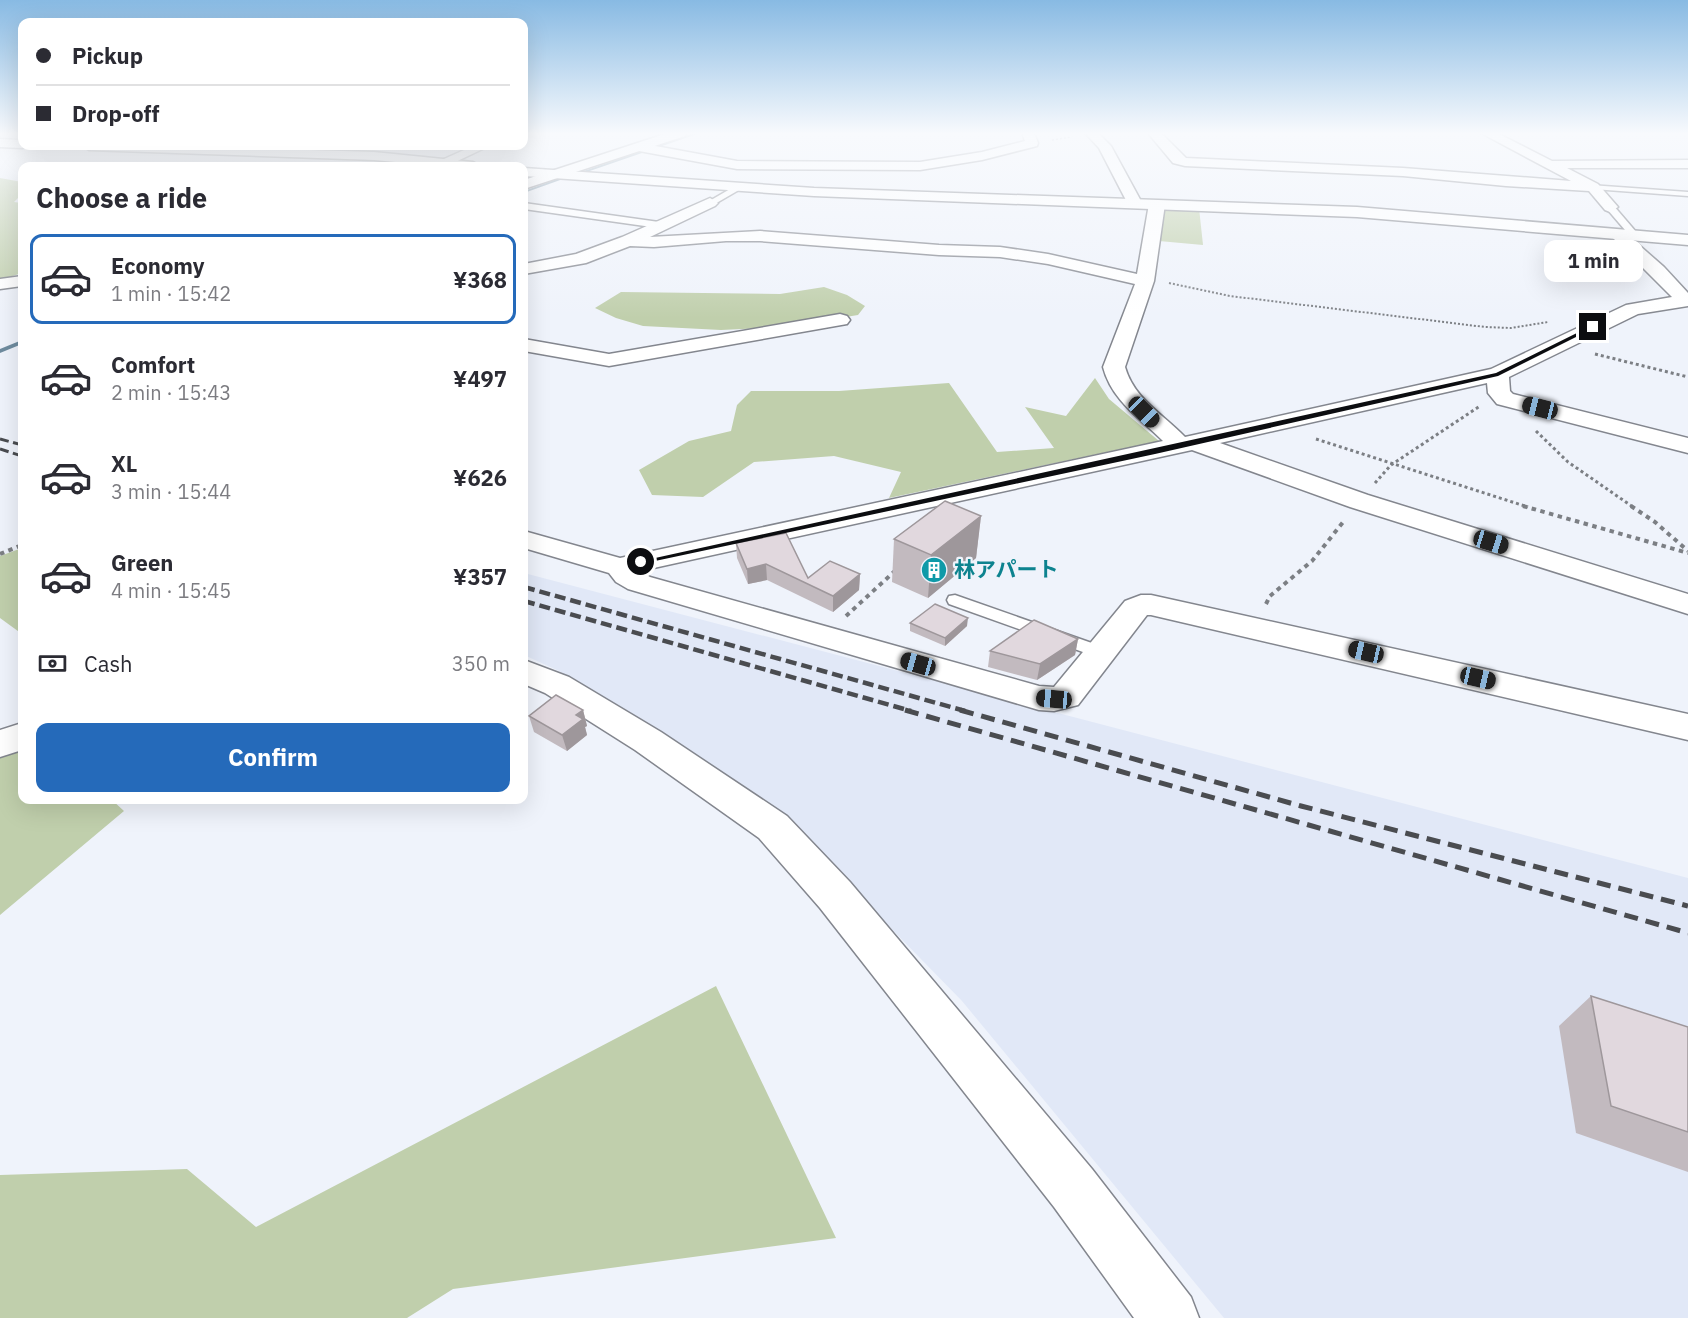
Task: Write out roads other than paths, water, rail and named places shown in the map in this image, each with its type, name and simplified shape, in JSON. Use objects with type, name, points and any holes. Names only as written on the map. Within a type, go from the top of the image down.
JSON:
[{"type":"street","points":[[887,195],[1357,212],[1688,240]]},
{"type":"street","points":[[1130,195],[1134,203]]},
{"type":"street","points":[[1600,195],[1611,207]]},
{"type":"street","points":[[528,268],[580,259],[628,241],[710,203]]},
{"type":"street","points":[[1157,204],[1146,280],[1116,358],[1115,374],[1134,402],[1176,441],[1688,604]]},
{"type":"street","points":[[618,567],[1273,423],[1499,385],[1556,346],[1611,318],[1633,309],[1685,301],[1626,235]]},
{"type":"street","points":[[628,241],[654,242],[700,237],[760,236],[939,250],[1000,252],[1048,259],[1146,280]]},
{"type":"street","points":[[0,285],[18,282]]},
{"type":"street","points":[[528,346],[609,360],[840,320]]},
{"type":"street","points":[[1499,385],[1512,401],[1688,446]]},
{"type":"street","points":[[528,540],[618,567],[639,583],[1039,698],[1054,699],[1066,696],[1136,608],[1141,605],[1151,605],[1688,727]]},
{"type":"street","points":[[528,673],[557,685],[648,741],[773,827],[835,895],[1073,1188],[1170,1318]]},
{"type":"street","points":[[0,744],[18,737]]},
{"type":"lane","points":[[710,203],[726,195]]},
{"type":"lane","points":[[528,207],[659,225]]},
{"type":"lane","points":[[1611,207],[1626,235]]},
{"type":"lane","points":[[955,600],[1100,652]]},
{"type":"waterway","points":[[0,351],[18,344]]},
{"type":"railway","points":[[0,439],[18,444]]},
{"type":"railway","points":[[0,449],[18,455]]},
{"type":"railway","points":[[528,588],[965,711]]},
{"type":"railway","points":[[528,602],[911,711]]},
{"type":"railway","points":[[905,710],[1688,933]]},
{"type":"railway","points":[[960,710],[1301,806],[1688,906]]},
{"type":"place","name":"林アパート","points":[[934,570]]}]
